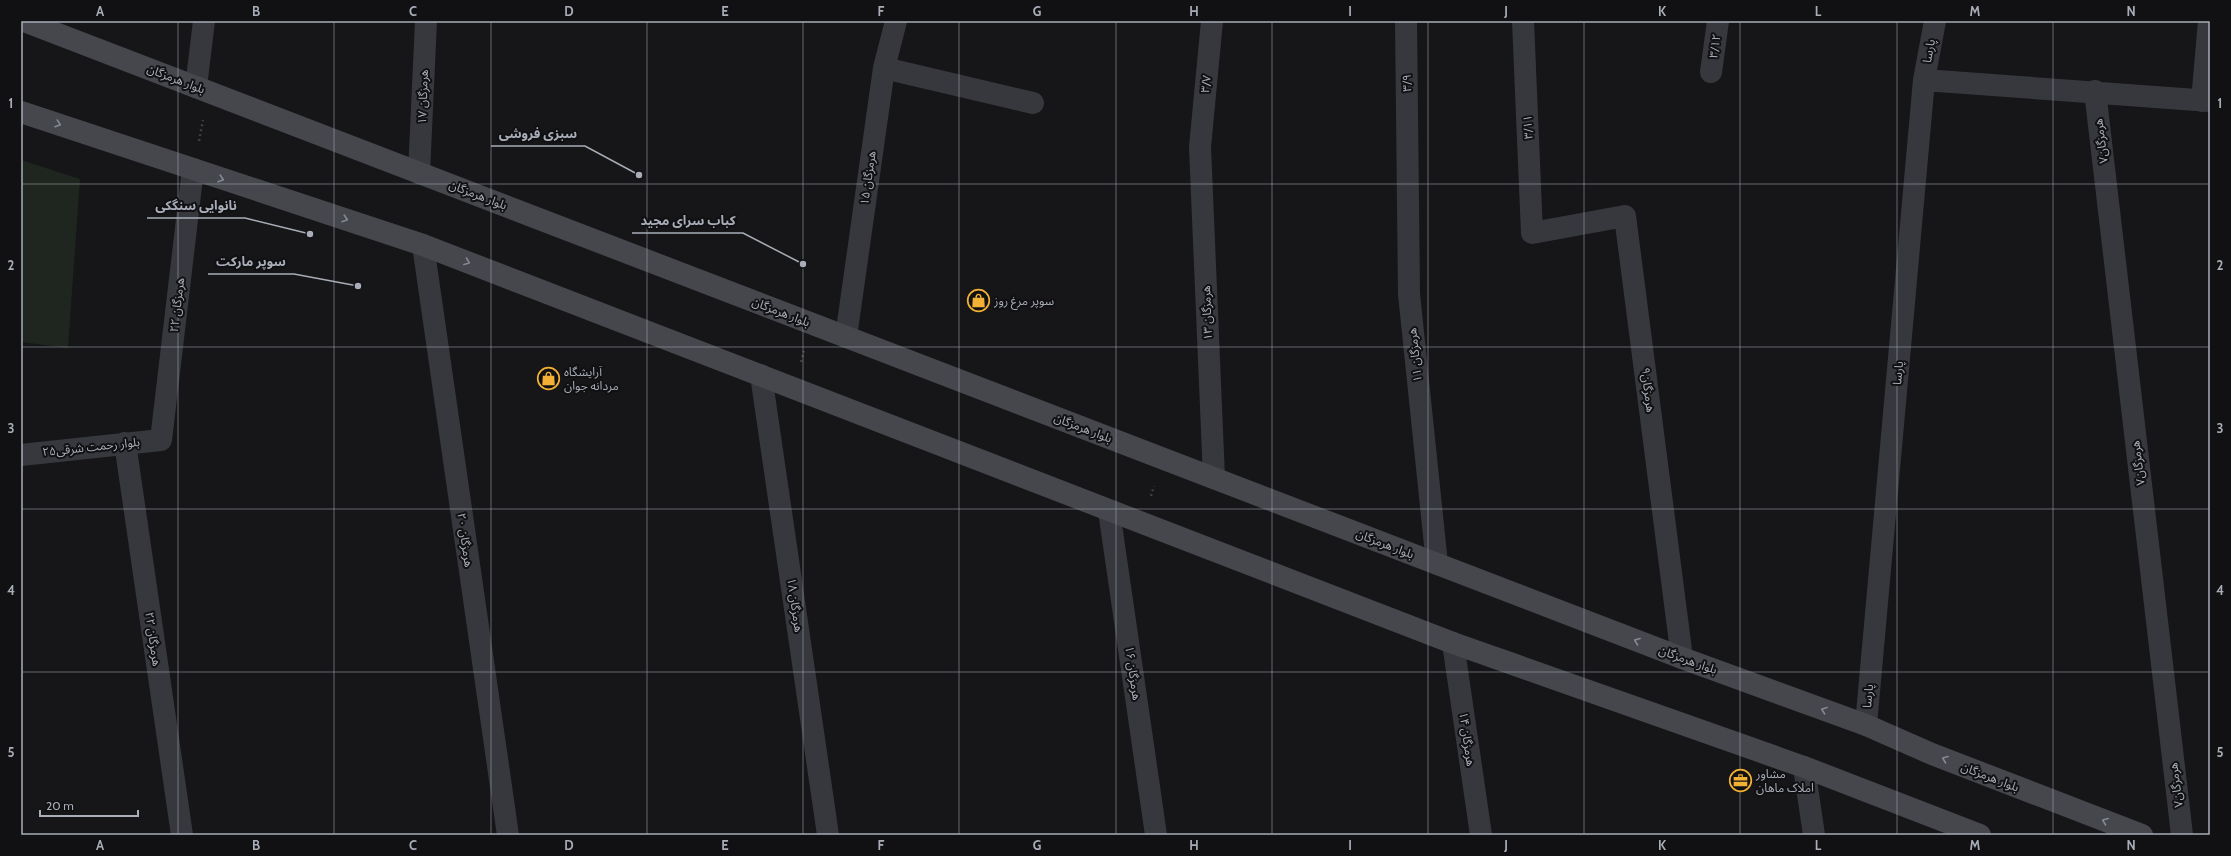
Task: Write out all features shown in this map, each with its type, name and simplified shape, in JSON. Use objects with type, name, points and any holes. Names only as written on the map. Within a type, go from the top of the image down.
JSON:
[{"type":"street","name":"بلوار هرمزگان","points":[[24,21],[1682,658],[1866,725],[1932,754],[2142,835]]},
{"type":"street","points":[[202,90],[204,21]]},
{"type":"street","name":"هرمزگان ۱۷","points":[[419,173],[426,21]]},
{"type":"street","name":"هرمزگان ۱۵","points":[[846,337],[884,68],[896,21]]},
{"type":"street","name":"۳/۷","points":[[1200,147],[1212,21]]},
{"type":"street","name":"۳/۹","points":[[1406,21],[1407,146]]},
{"type":"street","name":"۳/۱۱","points":[[1523,21],[1532,233]]},
{"type":"street","name":"۳/۱۲","points":[[1711,72],[1718,21]]},
{"type":"street","name":"پارسا","points":[[1866,725],[1924,80],[1935,21]]},
{"type":"street","points":[[1924,80],[2095,91],[2206,101],[2209,21]]},
{"type":"street","points":[[884,68],[1033,103]]},
{"type":"street","name":"هرمزگان۷","points":[[2095,91],[2182,835]]},
{"type":"street","points":[[21,112],[423,245],[793,387],[1144,525],[1453,643],[1804,767],[1980,835]]},
{"type":"street","name":"هرمزگان ۱۱","points":[[1407,146],[1409,294],[1437,564]]},
{"type":"street","name":"هرمزگان ۱۳","points":[[1200,147],[1214,478]]},
{"type":"street","name":"هرمزگان ۲۲","points":[[161,440],[193,169]]},
{"type":"street","name":"هرمزگان۹","points":[[1532,233],[1625,216],[1682,658]]},
{"type":"street","name":"هرمزگان ۲۰","points":[[423,245],[508,835]]},
{"type":"street","name":"هرمزگان ۱۸","points":[[761,375],[828,835]]},
{"type":"street","name":"بلوار رحمت شرقی۲۵","points":[[21,455],[161,440]]},
{"type":"street","name":"هرمزگان ۲۲","points":[[125,444],[182,835]]},
{"type":"street","name":"هرمزگان ۱۶","points":[[1109,511],[1156,835]]},
{"type":"street","name":"هرمزگان ۱۴","points":[[1453,643],[1481,835]]},
{"type":"street","points":[[1804,767],[1814,835]]},
{"type":"path","points":[[193,169],[202,90]]},
{"type":"path","points":[[793,387],[813,324]]},
{"type":"path","points":[[1144,525],[1162,458]]},
{"type":"shaded area","points":[[21,160],[80,179],[68,348],[21,342]]},
{"type":"place","name":"سبزی فروشی","points":[[639,175]]},
{"type":"place","name":"نانوایی سنگکی","points":[[310,234]]},
{"type":"place","name":"کباب سرای مجید","points":[[803,264]]},
{"type":"place","name":"سوپر مارکت","points":[[358,286]]},
{"type":"place","name":"سوپر مرغ روز","points":[[978,301]]},
{"type":"place","name":"آرایشگاه مردانه جوان","points":[[549,379]]},
{"type":"place","name":"مشاور املاک ماهان","points":[[1741,781]]}]
